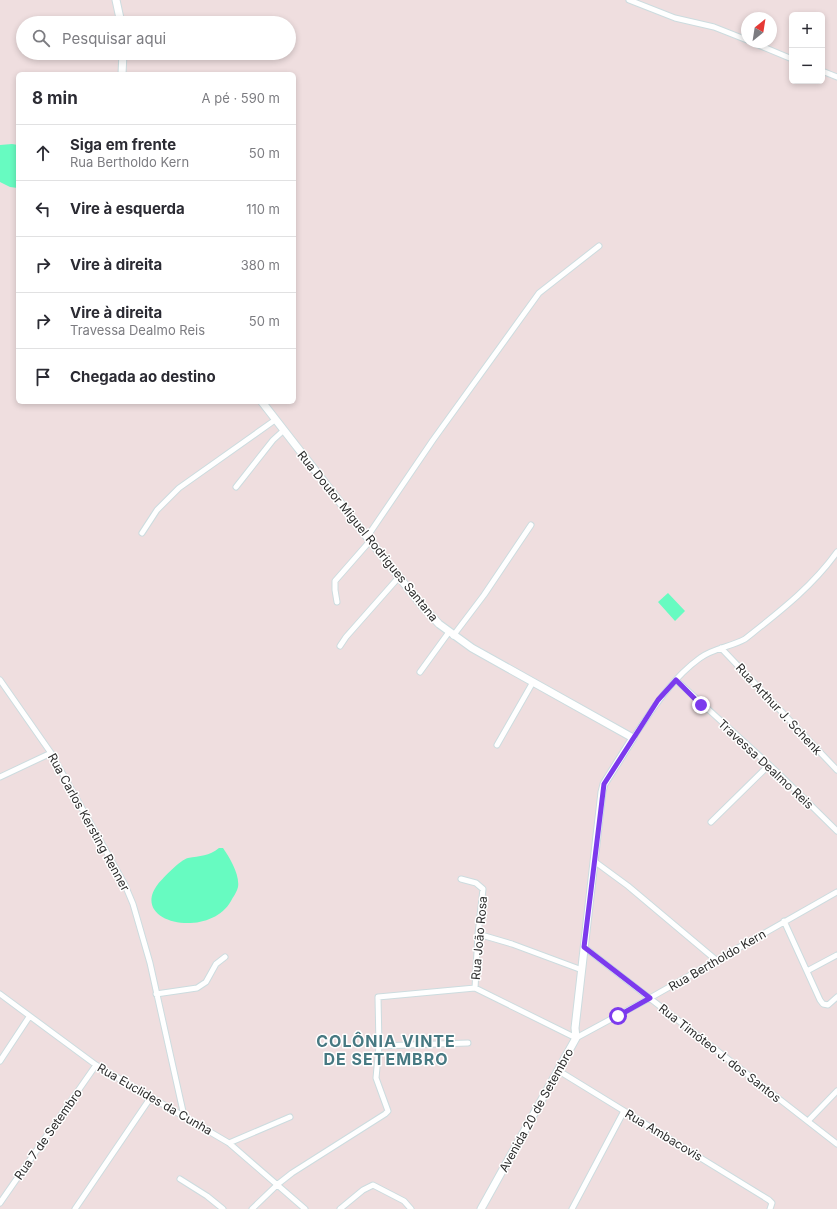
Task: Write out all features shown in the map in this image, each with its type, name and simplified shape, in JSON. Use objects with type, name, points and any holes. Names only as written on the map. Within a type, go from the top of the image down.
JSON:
[{"type":"street","points":[[116,0],[119,16]]},
{"type":"street","points":[[629,0],[675,18],[714,27],[741,38]]},
{"type":"street","points":[[765,48],[789,58]]},
{"type":"street","points":[[122,72],[123,60]]},
{"type":"street","points":[[825,72],[837,77]]},
{"type":"street","points":[[337,602],[335,581],[369,539],[433,440],[539,293],[599,246]]},
{"type":"street","name":"Rua Doutor Miguel Rodrigues Santana","points":[[263,404],[423,608],[451,634],[633,738]]},
{"type":"street","points":[[142,534],[157,510],[179,488],[275,420]]},
{"type":"street","points":[[236,487],[273,440],[284,430]]},
{"type":"street","points":[[420,672],[484,595],[531,525]]},
{"type":"street","name":"Avenida 20 de Setembro","points":[[481,1209],[576,1038],[575,1028],[604,784],[658,700],[676,680],[700,657],[745,640],[783,609],[819,576],[837,552]]},
{"type":"street","points":[[340,646],[346,636],[399,577]]},
{"type":"street","name":"Rua Arthur J. Schenk","points":[[721,648],[837,770]]},
{"type":"street","name":"Rua Carlos Kersting Renner","points":[[0,680],[51,753],[125,885],[143,935],[184,1116]]},
{"type":"street","name":"Travessa Dealmo Reis","points":[[676,680],[769,765],[837,831]]},
{"type":"street","points":[[497,745],[533,682]]},
{"type":"street","points":[[0,777],[51,753]]},
{"type":"street","points":[[711,822],[769,765]]},
{"type":"street","points":[[594,861],[628,886],[716,960]]},
{"type":"street","name":"Rua João Rosa","points":[[462,879],[476,883],[483,889],[478,934],[475,988]]},
{"type":"street","name":"Rua Bertholdo Kern","points":[[576,1038],[650,998],[837,892]]},
{"type":"street","points":[[784,921],[823,1004],[828,1005],[837,997]]},
{"type":"street","points":[[478,934],[512,944],[582,970]]},
{"type":"street","name":"Rua Timóteo J. dos Santos","points":[[584,947],[837,1144]]},
{"type":"street","points":[[807,971],[837,955]]},
{"type":"street","points":[[156,994],[202,986],[216,964],[226,957]]},
{"type":"street","points":[[252,1209],[278,1184],[383,1116],[388,1109],[380,1092],[376,1078],[379,1046],[378,999],[381,995],[475,988],[576,1038]]},
{"type":"street","name":"Rua Euclides da Cunha","points":[[0,994],[29,1017],[96,1065],[229,1143],[305,1209]]},
{"type":"street","points":[[0,1061],[29,1017]]},
{"type":"street","points":[[379,1046],[468,1043]]},
{"type":"street","name":"Rua 7 de Setembro","points":[[0,1203],[96,1065]]},
{"type":"street","name":"Rua Ambacovis","points":[[559,1071],[769,1200],[772,1204],[770,1209]]},
{"type":"street","points":[[808,1121],[837,1091]]},
{"type":"street","points":[[75,1209],[151,1097]]},
{"type":"street","points":[[572,1209],[624,1111]]},
{"type":"street","points":[[229,1143],[290,1117]]},
{"type":"street","points":[[180,1179],[207,1196],[223,1209]]},
{"type":"street","points":[[340,1209],[370,1186],[376,1186],[404,1201],[411,1209]]},
{"type":"shaded area","points":[[0,145],[16,145],[16,188],[10,187],[0,182]]},
{"type":"shaded area","points":[[668,593],[685,611],[675,621],[658,602]]},
{"type":"shaded area","points":[[219,848],[223,848],[226,852],[234,867],[237,877],[238,882],[236,893],[231,901],[220,913],[206,920],[190,923],[175,922],[162,917],[154,909],[152,898],[158,884],[172,869],[185,859],[208,854]]},
{"type":"district","name":"COLÔNIA VINTE DE SETEMBRO","points":[[386,1050]]},
{"type":"route","points":[[618,1016],[650,998],[584,947],[604,784],[658,700],[676,680],[701,705]]}]
